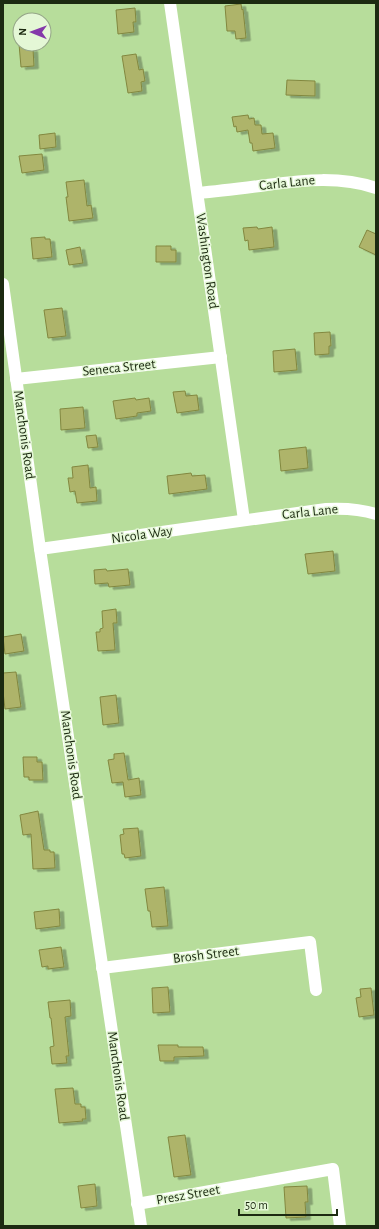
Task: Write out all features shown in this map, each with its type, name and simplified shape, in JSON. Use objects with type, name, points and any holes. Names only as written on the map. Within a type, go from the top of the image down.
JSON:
[{"type":"street","name":"Washington Road","points":[[170,3],[244,520]]},
{"type":"street","name":"Carla Lane","points":[[198,194],[298,181],[320,180],[342,180],[376,188]]},
{"type":"street","name":"Manchonis Road","points":[[4,292],[40,549],[140,1226]]},
{"type":"street","name":"Seneca Street","points":[[16,379],[221,357]]},
{"type":"street","name":"Carla Lane","points":[[244,520],[338,508],[362,510],[376,514]]},
{"type":"street","name":"Nicola Way","points":[[40,549],[244,520]]},
{"type":"street","name":"Brosh Street","points":[[102,968],[310,942],[316,990]]},
{"type":"street","name":"Presz Street","points":[[137,1204],[333,1169],[340,1226]]},
{"type":"building","points":[[241,4],[242,10],[243,9],[246,38],[236,39],[235,31],[227,31],[225,6]]},
{"type":"building","points":[[135,8],[136,22],[133,22],[134,32],[118,34],[116,10]]},
{"type":"building","points":[[20,52],[33,52],[34,66],[21,67]]},
{"type":"building","points":[[136,54],[139,70],[143,69],[145,81],[141,82],[142,91],[128,93],[122,56]]},
{"type":"building","points":[[287,80],[315,81],[315,96],[286,95]]},
{"type":"building","points":[[248,115],[249,119],[254,118],[255,125],[261,125],[262,134],[273,133],[275,148],[253,151],[248,130],[237,132],[236,126],[234,127],[232,117]]},
{"type":"building","points":[[55,133],[56,147],[40,149],[39,135]]},
{"type":"building","points":[[42,154],[44,170],[22,173],[19,156]]},
{"type":"building","points":[[84,180],[87,206],[91,205],[93,218],[69,221],[66,182]]},
{"type":"building","points":[[257,227],[258,229],[272,227],[274,247],[249,250],[248,240],[245,241],[243,228]]},
{"type":"building","points":[[367,230],[376,234],[376,255],[359,247]]},
{"type":"building","points":[[45,237],[45,239],[50,239],[52,257],[33,259],[31,238]]},
{"type":"building","points":[[156,246],[171,246],[171,250],[176,250],[176,262],[156,262]]},
{"type":"building","points":[[80,247],[83,263],[69,265],[66,250]]},
{"type":"building","points":[[62,308],[66,336],[48,338],[44,310]]},
{"type":"building","points":[[330,332],[331,346],[329,346],[329,354],[315,355],[314,333]]},
{"type":"building","points":[[295,349],[297,370],[274,372],[273,351]]},
{"type":"building","points":[[185,391],[186,396],[197,395],[199,410],[177,413],[173,392]]},
{"type":"building","points":[[135,398],[136,400],[149,398],[151,411],[137,413],[137,416],[116,419],[113,401]]},
{"type":"building","points":[[83,407],[85,428],[61,430],[60,409]]},
{"type":"building","points":[[96,435],[98,447],[88,448],[86,436]]},
{"type":"building","points":[[306,447],[308,468],[281,471],[279,450]]},
{"type":"building","points":[[88,465],[90,488],[96,487],[97,501],[77,503],[75,491],[70,492],[68,478],[73,478],[72,467]]},
{"type":"building","points":[[191,473],[192,476],[205,475],[207,489],[169,494],[167,476]]},
{"type":"building","points":[[333,551],[335,571],[308,574],[305,554]]},
{"type":"building","points":[[106,569],[107,571],[128,569],[130,585],[109,587],[108,583],[95,584],[94,570]]},
{"type":"building","points":[[116,609],[117,623],[113,623],[115,650],[98,651],[96,632],[100,632],[100,629],[103,628],[102,611]]},
{"type":"building","points":[[21,634],[24,651],[5,654],[3,637]]},
{"type":"building","points":[[16,672],[21,707],[5,709],[3,673]]},
{"type":"building","points":[[116,695],[119,723],[103,725],[100,697]]},
{"type":"building","points":[[124,753],[128,780],[139,778],[141,795],[125,797],[123,782],[112,783],[108,760],[114,759],[114,754]]},
{"type":"building","points":[[23,757],[37,757],[37,762],[42,762],[43,780],[29,780],[29,777],[24,777]]},
{"type":"building","points":[[38,811],[44,850],[54,852],[55,868],[33,869],[31,834],[23,835],[20,815]]},
{"type":"building","points":[[138,828],[141,856],[125,858],[124,854],[122,854],[120,835],[124,834],[123,829]]},
{"type":"building","points":[[164,887],[168,926],[152,927],[145,889]]},
{"type":"building","points":[[59,909],[60,926],[36,929],[34,912]]},
{"type":"building","points":[[61,947],[64,967],[48,969],[48,966],[42,967],[39,950]]},
{"type":"building","points":[[168,987],[170,1012],[153,1013],[152,988]]},
{"type":"building","points":[[371,988],[374,1015],[359,1017],[356,998],[361,997],[360,989]]},
{"type":"building","points":[[70,1000],[71,1016],[65,1017],[69,1056],[66,1056],[67,1063],[52,1064],[50,1047],[54,1046],[48,1002]]},
{"type":"building","points":[[158,1045],[203,1047],[204,1056],[174,1057],[174,1061],[160,1061]]},
{"type":"building","points":[[73,1088],[75,1104],[81,1104],[81,1107],[85,1107],[86,1119],[82,1119],[83,1121],[59,1123],[55,1089]]},
{"type":"building","points":[[185,1135],[191,1175],[174,1177],[168,1137]]},
{"type":"building","points":[[95,1184],[97,1206],[81,1208],[78,1186]]},
{"type":"building","points":[[307,1186],[308,1202],[305,1202],[306,1217],[286,1218],[284,1187]]}]
